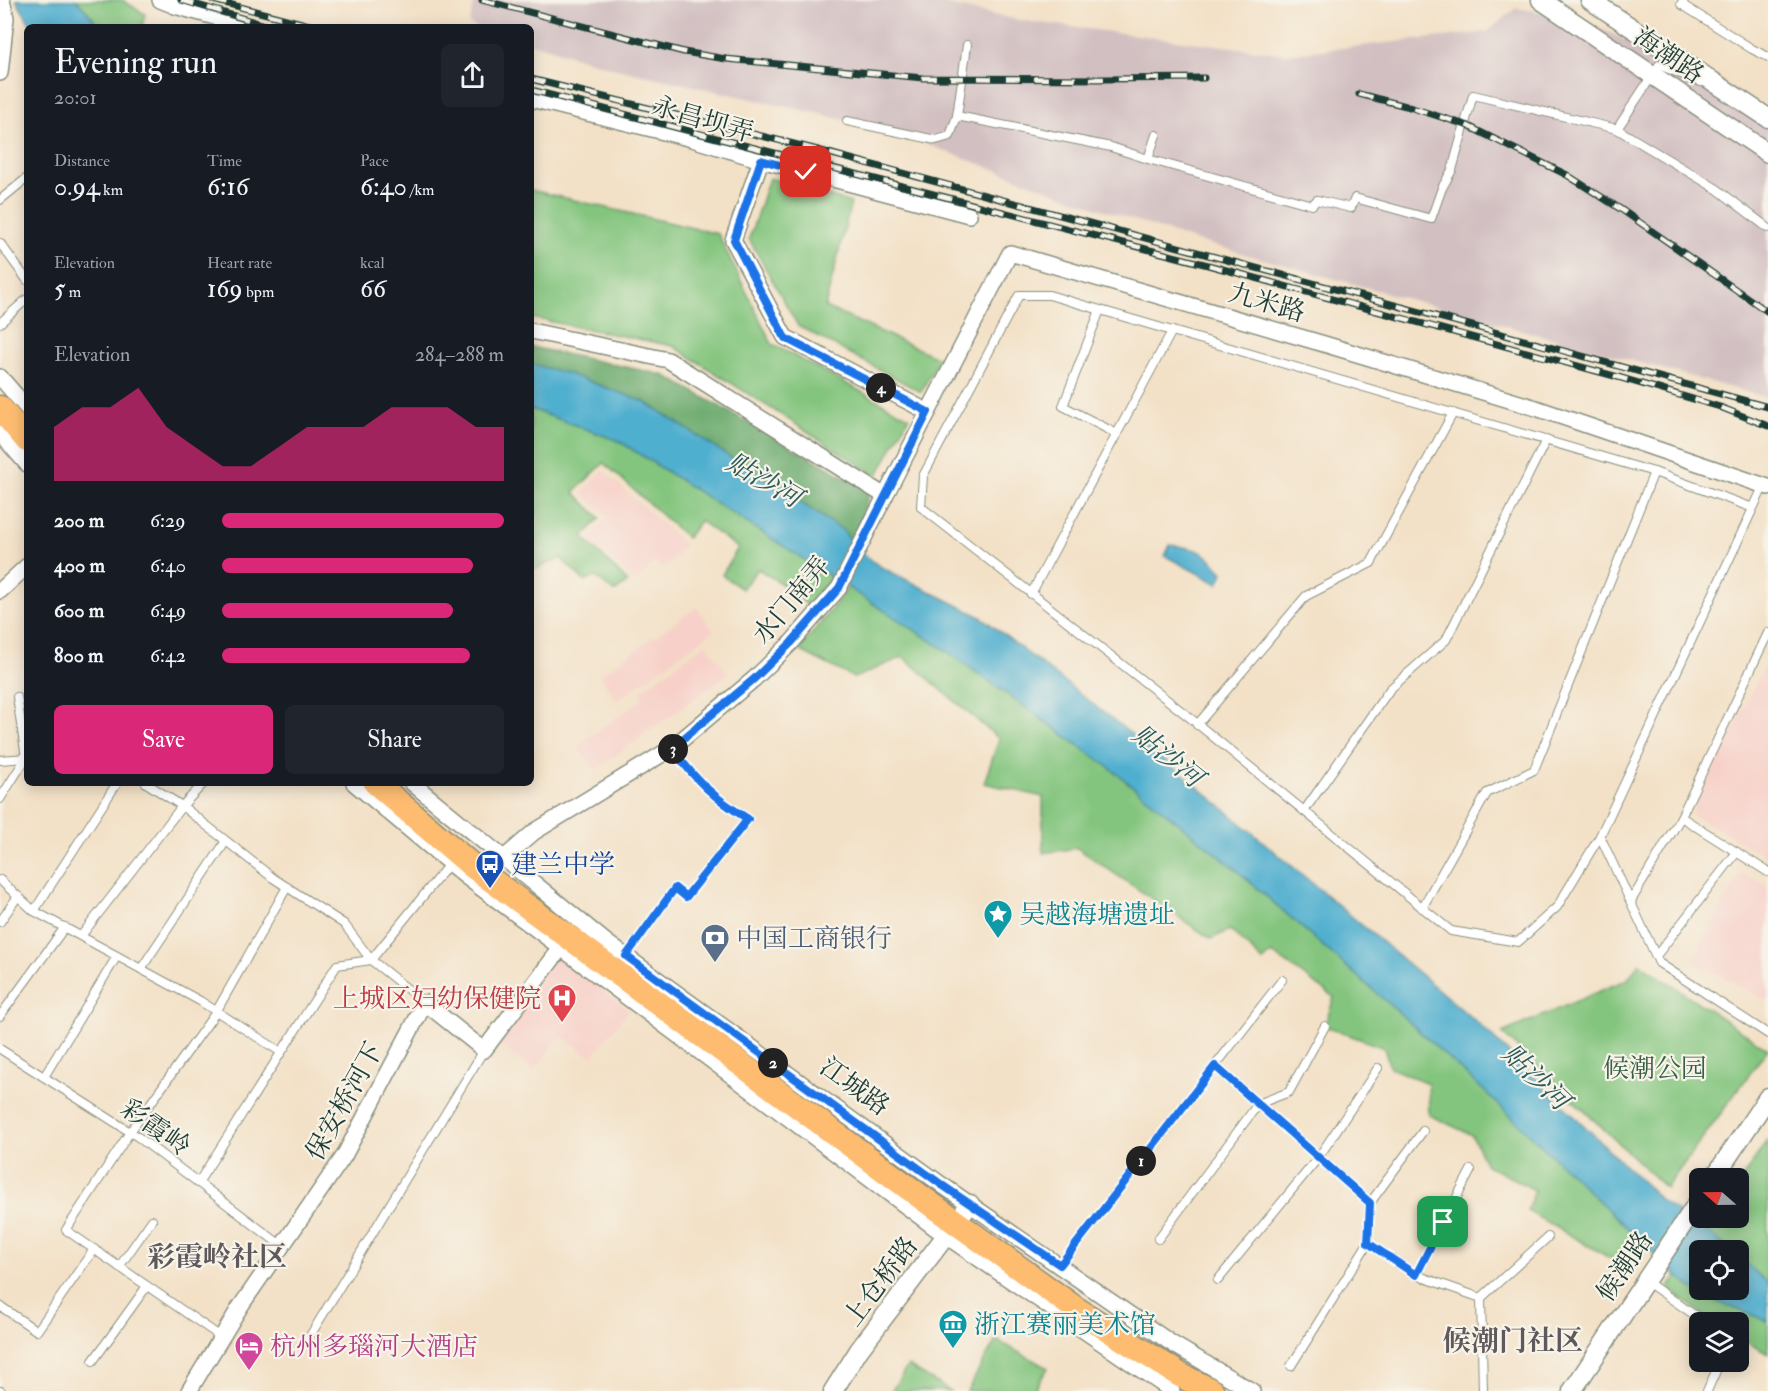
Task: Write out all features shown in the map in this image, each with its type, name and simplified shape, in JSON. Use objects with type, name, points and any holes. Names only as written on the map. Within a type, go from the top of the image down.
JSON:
[{"type":"main road","points":[[0,408],[24,436]]},
{"type":"main road","name":"江城路","points":[[379,786],[471,865],[1076,1309],[1180,1375],[1212,1391]]},
{"type":"street","points":[[0,73],[6,18],[2,0]]},
{"type":"street","points":[[160,0],[240,24]]},
{"type":"street","name":"海潮路","points":[[1540,0],[1768,153]]},
{"type":"street","name":"海潮路","points":[[1590,0],[1768,118]]},
{"type":"street","name":"永昌坝弄","points":[[534,100],[692,139],[761,160],[734,240],[785,338],[928,412]]},
{"type":"street","points":[[761,160],[969,215]]},
{"type":"street","name":"九米路","points":[[885,496],[1010,254],[1324,344],[1536,408],[1766,486]]},
{"type":"street","points":[[534,332],[668,360],[885,496]]},
{"type":"street","points":[[0,377],[24,405]]},
{"type":"street","points":[[0,433],[24,461]]},
{"type":"street","name":"水门南弄","points":[[503,859],[534,832],[672,748],[754,679],[791,643],[839,588],[885,496]]},
{"type":"street","points":[[0,591],[24,569]]},
{"type":"street","name":"江城路","points":[[358,786],[450,863],[561,948],[957,1221],[1060,1265],[1171,1343],[1252,1391]]},
{"type":"street","name":"江城路","points":[[416,786],[503,859],[1172,1391]]},
{"type":"street","points":[[425,1003],[484,1050],[561,948]]},
{"type":"street","name":"保安桥河下","points":[[189,1391],[221,1337],[344,1156],[425,1003]]},
{"type":"street","points":[[1720,1168],[1768,1097]]},
{"type":"street","name":"候潮路","points":[[1572,1391],[1689,1214]]},
{"type":"street","name":"上仓桥路","points":[[833,1391],[859,1350],[957,1221]]},
{"type":"lane","points":[[1684,0],[1681,4],[1768,57]]},
{"type":"lane","points":[[848,121],[936,140],[950,136],[957,116],[967,45]]},
{"type":"lane","points":[[1617,129],[1659,65],[1719,90],[1768,128]]},
{"type":"lane","points":[[957,116],[1112,147],[1312,205],[1317,200],[1351,208],[1355,198],[1431,219],[1442,188],[1452,170],[1473,95],[1617,129],[1717,189],[1768,228]]},
{"type":"lane","points":[[1148,159],[1156,135]]},
{"type":"lane","points":[[0,200],[24,180]]},
{"type":"lane","points":[[0,243],[24,276]]},
{"type":"lane","points":[[1753,508],[1654,472],[1048,295],[1019,295],[922,476],[921,507],[1197,724],[1451,931],[1518,942],[1557,907],[1600,836],[1753,508],[1766,486]]},
{"type":"lane","points":[[0,323],[24,302]]},
{"type":"lane","points":[[1100,310],[1063,406],[1117,434]]},
{"type":"lane","points":[[1031,594],[1172,331]]},
{"type":"lane","points":[[1197,724],[1306,597],[1371,563],[1453,413]]},
{"type":"lane","points":[[1304,811],[1390,690],[1446,640],[1546,440]]},
{"type":"lane","points":[[1422,908],[1487,793],[1534,770],[1654,472]]},
{"type":"lane","points":[[1631,901],[1681,816],[1768,633]]},
{"type":"lane","points":[[17,697],[24,744]]},
{"type":"lane","points":[[626,956],[675,888],[686,897],[748,819],[721,802],[692,775],[672,748]]},
{"type":"lane","points":[[0,760],[24,758]]},
{"type":"lane","points":[[0,799],[24,761]]},
{"type":"lane","points":[[34,910],[115,786]]},
{"type":"lane","points":[[151,786],[182,806],[287,887],[344,924],[371,960],[425,1003]]},
{"type":"lane","points":[[81,936],[182,806],[201,786]]},
{"type":"lane","points":[[1681,816],[1768,872]]},
{"type":"lane","points":[[1600,836],[1659,963],[1768,1034]]},
{"type":"lane","points":[[141,969],[226,841]]},
{"type":"lane","points":[[1656,956],[1737,852]]},
{"type":"lane","points":[[198,1183],[337,965],[371,960],[450,863]]},
{"type":"lane","points":[[0,880],[34,910],[216,1012],[281,1052]]},
{"type":"lane","points":[[221,1337],[66,1230],[130,1132],[216,1012],[287,887]]},
{"type":"lane","points":[[0,922],[18,896]]},
{"type":"lane","points":[[0,1017],[65,927]]},
{"type":"lane","points":[[44,1077],[117,956]]},
{"type":"lane","points":[[1060,1265],[1282,980]]},
{"type":"lane","points":[[1158,1239],[1258,1104],[1289,1092],[1325,1026]]},
{"type":"lane","name":"彩霞岭","points":[[0,1049],[130,1132],[282,1246]]},
{"type":"lane","points":[[305,1344],[484,1050]]},
{"type":"lane","points":[[1215,1066],[1370,1203]]},
{"type":"lane","points":[[1218,1280],[1318,1158],[1378,1068]]},
{"type":"lane","points":[[1291,1366],[1368,1243],[1370,1203],[1423,1131]]},
{"type":"lane","points":[[1416,1275],[1471,1170]]},
{"type":"lane","points":[[119,1267],[152,1220]]},
{"type":"lane","points":[[1483,1391],[1481,1298],[1548,1236]]},
{"type":"lane","points":[[1368,1243],[1416,1275],[1481,1298]]},
{"type":"lane","points":[[0,1306],[37,1331],[94,1250]]},
{"type":"lane","points":[[1650,1273],[1694,1312]]},
{"type":"lane","points":[[93,1360],[147,1286]]},
{"type":"lane","points":[[1707,1391],[1716,1372]]},
{"type":"shaded area","points":[[475,0],[926,0],[1018,20],[1286,54],[1487,32],[1516,8],[1578,18],[1735,90],[1768,112],[1768,398],[1194,240],[1098,208],[902,135],[820,114],[616,69],[534,44],[534,24],[469,24]]},
{"type":"shaded area","points":[[603,470],[685,545],[665,568],[654,563],[636,582],[589,539],[608,517],[582,493]]},
{"type":"shaded area","points":[[697,607],[714,631],[617,700],[600,675]]},
{"type":"shaded area","points":[[706,643],[728,674],[595,770],[577,746],[642,699],[640,691]]},
{"type":"shaded area","points":[[1768,659],[1768,857],[1691,814]]},
{"type":"shaded area","points":[[1741,873],[1768,886],[1768,1001],[1692,961]]},
{"type":"shaded area","name":"上城区妇幼保健院","points":[[558,957],[629,1010],[592,1057],[560,1036],[534,1070],[492,1040]]},
{"type":"green space","points":[[76,0],[122,0],[145,14],[143,24],[96,24]]},
{"type":"green space","points":[[769,178],[851,203],[825,307],[939,358],[921,392],[798,326],[749,239]]},
{"type":"green space","points":[[534,191],[718,234],[772,344],[909,417],[877,476],[673,346],[534,319]]},
{"type":"green space","points":[[534,348],[664,375],[870,491],[853,545],[843,531],[645,402],[569,374],[534,365]]},
{"type":"green space","points":[[534,410],[619,441],[833,576],[808,606],[787,587],[758,569],[742,589],[722,575],[738,548],[700,521],[687,538],[604,463],[574,492],[600,518],[583,537],[628,582],[614,592],[596,577],[584,581],[561,558],[534,570]]},
{"type":"green space","points":[[849,587],[941,647],[1110,768],[1232,866],[1397,1011],[1637,1237],[1617,1262],[1527,1211],[1535,1190],[1486,1165],[1472,1135],[1429,1115],[1428,1083],[1390,1068],[1384,1048],[1325,1026],[1334,997],[1272,953],[1263,961],[1230,930],[1211,939],[1077,848],[1043,853],[1043,797],[984,783],[999,739],[903,657],[854,678],[799,650]]},
{"type":"green space","name":"候潮公园","points":[[1639,963],[1768,1049],[1666,1188],[1502,1033],[1628,979]]},
{"type":"green space","points":[[1768,1139],[1768,1283],[1749,1267],[1749,1240],[1718,1240],[1707,1231],[1709,1228],[1749,1228],[1749,1168]]},
{"type":"green space","points":[[1677,1276],[1689,1286],[1689,1300],[1713,1300],[1744,1312],[1700,1312],[1668,1288]]},
{"type":"green space","points":[[1749,1314],[1768,1321],[1768,1354],[1749,1344]]},
{"type":"green space","points":[[996,1340],[1048,1368],[1033,1391],[967,1391]]},
{"type":"green space","points":[[908,1366],[950,1391],[891,1391]]},
{"type":"water","points":[[16,0],[76,0],[96,24],[30,24]]},
{"type":"water","name":"贴沙河","points":[[534,365],[569,374],[645,402],[844,531],[853,545],[879,566],[981,617],[1184,775],[1479,1024],[1663,1202],[1689,1219],[1689,1228],[1702,1228],[1718,1240],[1689,1240],[1689,1286],[1494,1100],[1232,866],[1110,768],[941,647],[619,441],[534,410]]},
{"type":"water","points":[[1170,545],[1194,549],[1206,555],[1223,573],[1218,584],[1165,556]]},
{"type":"water","points":[[1749,1267],[1768,1283],[1768,1321],[1713,1300],[1749,1300]]},
{"type":"railway","points":[[181,0],[262,24]]},
{"type":"railway","points":[[213,0],[305,24]]},
{"type":"railway","points":[[482,0],[684,52],[726,59],[923,78],[1204,78]]},
{"type":"railway","points":[[534,80],[810,148],[1768,407]]},
{"type":"railway","points":[[534,91],[1208,265],[1618,377],[1720,407],[1768,426]]},
{"type":"railway","points":[[1359,94],[1466,125],[1567,175],[1622,210],[1768,312]]},
{"type":"place","name":"建兰中学","points":[[490,890]]},
{"type":"place","name":"吴越海塘遗址","points":[[998,940]]},
{"type":"place","name":"中国工商银行","points":[[715,964]]},
{"type":"place","name":"上城区妇幼保健院","points":[[562,1024]]},
{"type":"place","name":"浙江赛丽美术馆","points":[[953,1350]]},
{"type":"place","name":"杭州多瑙河大酒店","points":[[249,1372]]},
{"type":"district","name":"彩霞岭社区","points":[[217,1256]]},
{"type":"district","name":"候潮门社区","points":[[1513,1340]]},
{"type":"route","points":[[806,172],[761,160],[734,240],[785,338],[928,412],[839,588],[791,643],[754,679],[672,748],[692,775],[721,802],[748,819],[686,897],[675,888],[626,956],[942,1185],[1060,1265],[1215,1066],[1370,1203],[1368,1243],[1416,1275],[1443,1222]]}]
